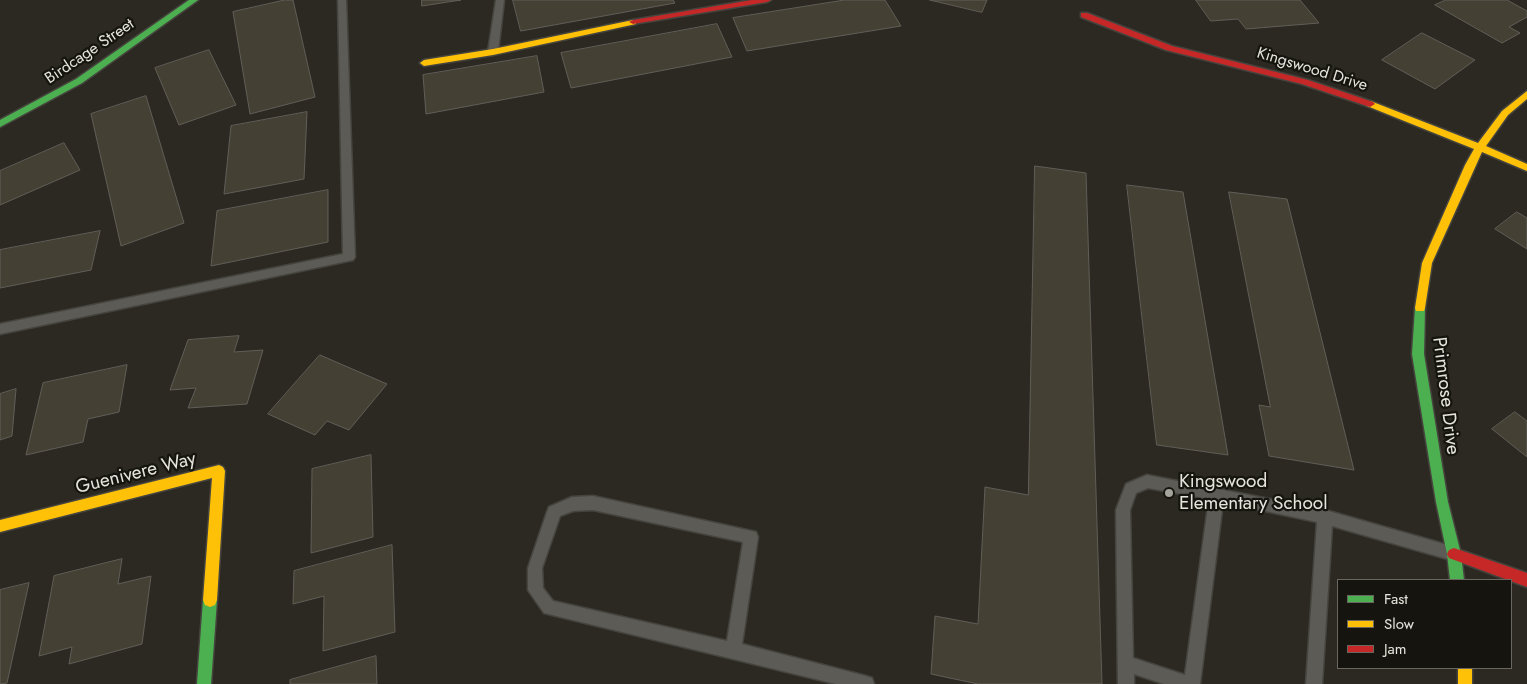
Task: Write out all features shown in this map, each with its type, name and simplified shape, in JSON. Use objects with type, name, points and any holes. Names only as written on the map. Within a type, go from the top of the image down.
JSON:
[{"type":"street","name":"Birdcage Street","points":[[0,124],[79,82],[194,0]]},
{"type":"street","points":[[424,63],[493,52],[624,24],[766,0]]},
{"type":"street","name":"Kingswood Drive","points":[[1084,15],[1127,34],[1168,48],[1304,82],[1352,98],[1480,147],[1527,168]]},
{"type":"street","name":"Primrose Drive","points":[[1457,579],[1454,554],[1442,502],[1418,354],[1420,305],[1427,263],[1480,147],[1505,114],[1527,94]]},
{"type":"street","name":"Guenivere Way","points":[[0,526],[219,471],[204,684]]},
{"type":"street","points":[[1454,554],[1527,580]]},
{"type":"street","points":[[1465,669],[1466,684]]},
{"type":"lane","points":[[0,329],[349,257],[342,0]]},
{"type":"lane","points":[[493,52],[500,0]]},
{"type":"lane","points":[[1126,684],[1123,510],[1131,489],[1147,481],[1325,517],[1392,533],[1454,554]]},
{"type":"lane","points":[[1126,664],[1190,684],[1216,494]]},
{"type":"lane","points":[[733,650],[751,537],[593,503],[572,504],[554,512],[535,568],[536,590],[549,608],[733,650],[866,684]]},
{"type":"lane","points":[[1314,684],[1325,517]]},
{"type":"building","points":[[285,0],[293,0],[315,97],[250,114],[233,12]]},
{"type":"building","points":[[422,0],[461,0],[422,6]]},
{"type":"building","points":[[513,0],[673,0],[675,3],[521,31]]},
{"type":"building","points":[[845,0],[885,0],[901,26],[747,51],[733,18]]},
{"type":"building","points":[[930,0],[987,0],[982,12]]},
{"type":"building","points":[[1196,0],[1300,0],[1319,23],[1246,29],[1238,19],[1211,21]]},
{"type":"building","points":[[1446,0],[1507,0],[1527,11],[1527,17],[1509,27],[1520,33],[1502,43],[1435,5]]},
{"type":"building","points":[[717,24],[732,57],[571,88],[561,53]]},
{"type":"building","points":[[1422,33],[1475,60],[1435,89],[1382,60]]},
{"type":"building","points":[[209,50],[236,105],[179,125],[155,68]]},
{"type":"building","points":[[537,56],[544,92],[426,114],[423,75]]},
{"type":"building","points":[[146,96],[184,223],[121,246],[91,114]]},
{"type":"building","points":[[307,112],[304,179],[224,194],[231,126]]},
{"type":"building","points":[[64,143],[80,170],[0,205],[0,171]]},
{"type":"building","points":[[1035,166],[1086,173],[1102,684],[978,684],[931,674],[935,616],[978,624],[985,487],[1028,495]]},
{"type":"building","points":[[1127,185],[1183,192],[1228,455],[1157,445]]},
{"type":"building","points":[[328,190],[328,242],[211,266],[217,211]]},
{"type":"building","points":[[1229,192],[1287,199],[1354,470],[1269,456],[1259,405],[1270,407]]},
{"type":"building","points":[[1517,212],[1527,218],[1527,249],[1495,229]]},
{"type":"building","points":[[100,231],[91,270],[0,288],[0,250]]},
{"type":"building","points":[[239,336],[234,352],[263,350],[247,404],[188,408],[196,388],[170,390],[188,340]]},
{"type":"building","points":[[320,355],[387,384],[349,430],[327,421],[315,435],[268,414]]},
{"type":"building","points":[[127,365],[119,412],[88,419],[83,442],[26,455],[43,383]]},
{"type":"building","points":[[16,389],[12,436],[0,440],[0,394]]},
{"type":"building","points":[[1515,412],[1527,421],[1527,457],[1492,429]]},
{"type":"building","points":[[371,455],[373,537],[311,553],[312,469]]},
{"type":"building","points":[[392,545],[395,632],[323,651],[324,596],[293,604],[294,571]]},
{"type":"building","points":[[122,559],[118,584],[151,576],[142,644],[69,664],[72,647],[39,656],[54,576]]},
{"type":"building","points":[[29,583],[7,683],[0,684],[0,590]]},
{"type":"building","points":[[376,656],[377,684],[290,684],[290,680]]},
{"type":"traffic: fast","points":[[0,124],[79,81],[194,0]]},
{"type":"traffic: fast","points":[[1420,308],[1418,354],[1442,502],[1454,554],[1457,579]]},
{"type":"traffic: fast","points":[[204,684],[210,600]]},
{"type":"traffic: slow","points":[[424,63],[493,52],[633,22]]},
{"type":"traffic: slow","points":[[1420,308],[1427,263],[1470,165],[1480,147],[1505,113],[1527,94]]},
{"type":"traffic: slow","points":[[1370,104],[1445,132],[1527,168]]},
{"type":"traffic: slow","points":[[0,526],[219,471],[210,600]]},
{"type":"traffic: slow","points":[[1465,669],[1465,684]]},
{"type":"traffic: jam","points":[[633,22],[767,0]]},
{"type":"traffic: jam","points":[[1084,15],[1169,48],[1305,82],[1370,104]]},
{"type":"traffic: jam","points":[[1454,554],[1527,580]]},
{"type":"place","name":"Kingswood Elementary School","points":[[1169,493]]}]
